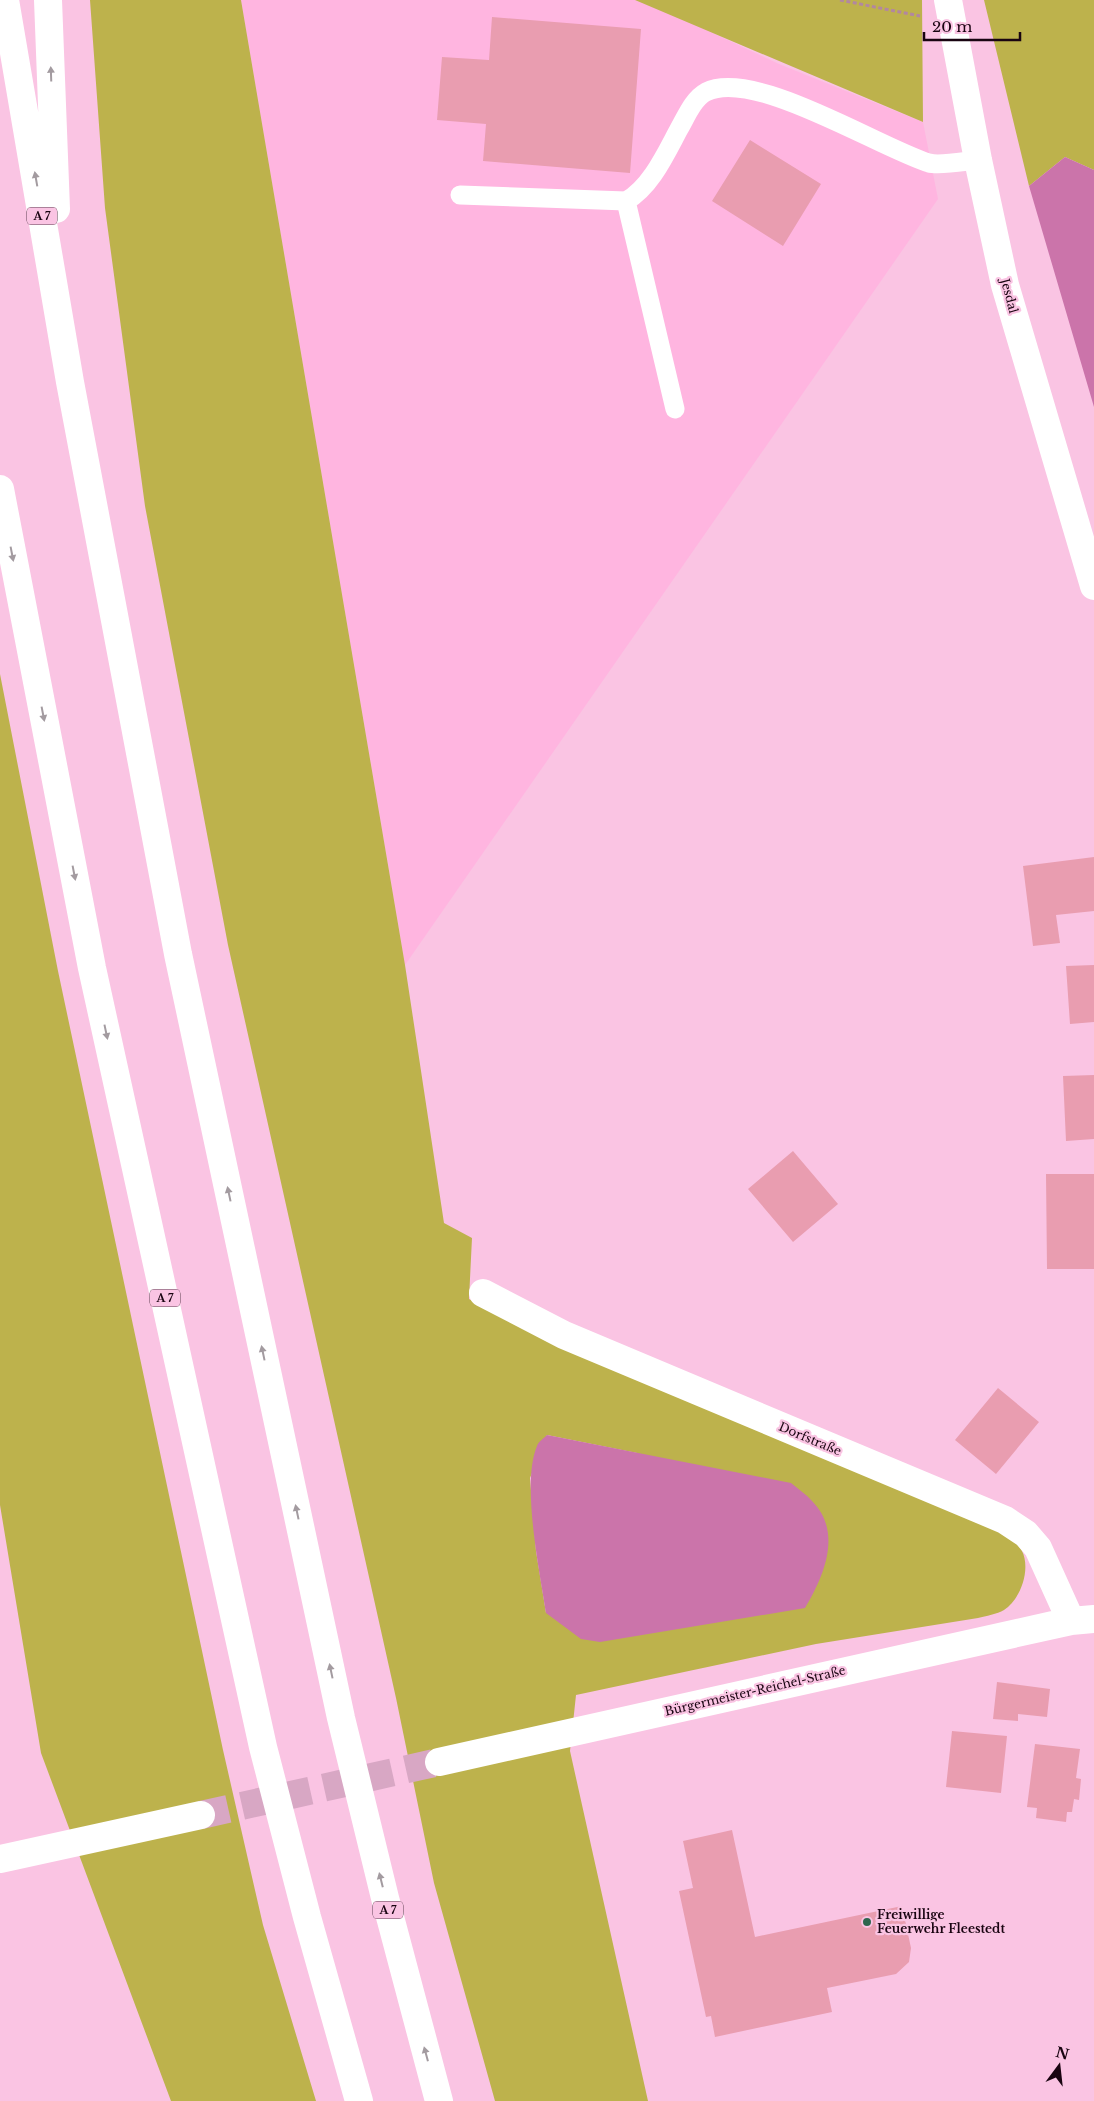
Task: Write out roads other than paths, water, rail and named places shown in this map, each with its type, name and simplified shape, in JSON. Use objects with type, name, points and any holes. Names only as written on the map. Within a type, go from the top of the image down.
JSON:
[{"type":"main road","name":"A 7","points":[[5,0],[59,313],[180,964],[341,1718],[385,1898],[439,2101]]},
{"type":"main road","points":[[48,0],[59,313]]},
{"type":"main road","name":"Jesdal","points":[[950,11],[978,160],[1005,285],[1094,586]]},
{"type":"main road","name":"A 7","points":[[0,489],[92,968],[263,1746],[307,1917],[359,2101]]},
{"type":"main road","name":"Dorfstraße","points":[[484,1292],[564,1335],[1005,1520],[1026,1534],[1038,1548],[1083,1620]]},
{"type":"main road","name":"Bürgermeister-Reichel-Straße","points":[[439,1762],[1083,1620]]},
{"type":"main road","points":[[0,1859],[202,1815]]},
{"type":"lane","points":[[460,195],[626,201],[642,188],[670,146],[691,108],[705,92],[725,87],[747,88],[778,98],[931,164],[978,160]]},
{"type":"lane","points":[[626,201],[675,409]]},
{"type":"tunnel","points":[[201,1815],[439,1762]]},
{"type":"place","name":"Freiwillige Feuerwehr Fleestedt","points":[[867,1922]]}]
